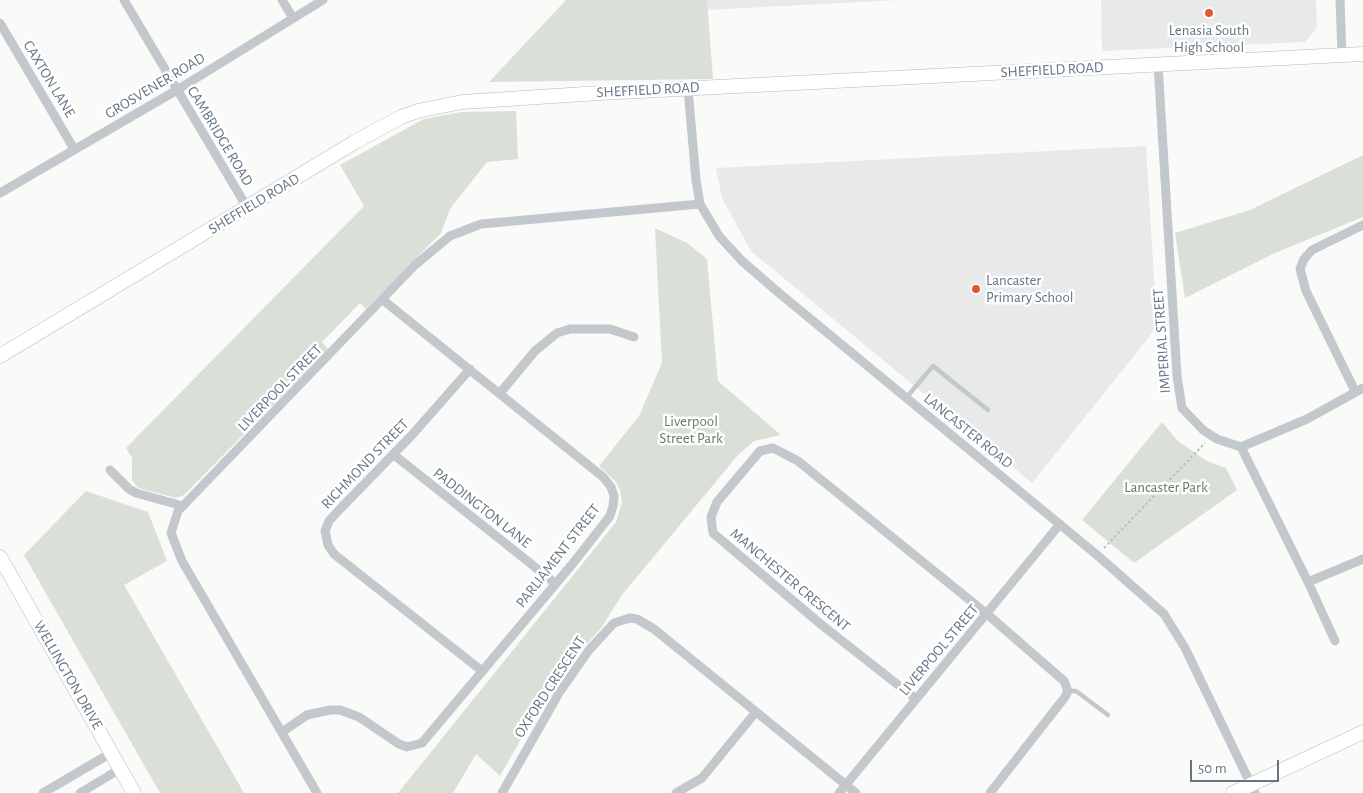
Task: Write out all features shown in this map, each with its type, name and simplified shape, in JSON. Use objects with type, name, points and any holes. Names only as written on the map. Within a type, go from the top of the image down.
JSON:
[{"type":"street","name":"CAMBRIDGE ROAD","points":[[124,0],[248,209]]},
{"type":"street","points":[[282,0],[293,18]]},
{"type":"street","name":"GROSVENER ROAD","points":[[0,193],[177,90],[324,0]]},
{"type":"street","points":[[1340,0],[1342,55]]},
{"type":"street","name":"CAXTON LANE","points":[[0,23],[74,149]]},
{"type":"street","name":"SHEFFIELD ROAD","points":[[0,356],[248,209],[355,142],[402,117],[418,111],[462,102],[1363,54]]},
{"type":"street","name":"IMPERIAL STREET","points":[[1158,64],[1179,396],[1182,408],[1188,416],[1212,436],[1241,447]]},
{"type":"street","name":"LANCASTER ROAD","points":[[688,89],[700,204],[720,236],[742,261],[1150,600],[1169,621],[1185,648],[1252,789]]},
{"type":"street","name":"LIVERPOOL STREET","points":[[317,793],[178,552],[171,532],[172,525],[183,506],[432,250],[450,236],[481,224],[700,204]]},
{"type":"street","points":[[1336,641],[1241,447],[1307,419],[1359,389],[1306,291],[1300,269],[1304,259],[1312,250],[1363,225]]},
{"type":"street","name":"PARLIAMENT STREET","points":[[282,732],[307,715],[340,710],[359,716],[399,744],[415,747],[428,737],[610,516],[614,496],[611,487],[603,477],[383,300]]},
{"type":"street","points":[[500,393],[535,351],[557,333],[570,330],[610,329],[634,337]]},
{"type":"street","name":"RICHMOND STREET","points":[[470,369],[330,521],[325,531],[328,545],[334,554],[482,671]]},
{"type":"street","name":"MANCHESTER CRESCENT","points":[[916,699],[823,626],[714,532],[711,517],[717,502],[751,460],[766,448],[774,448],[788,454],[987,614]]},
{"type":"street","name":"PADDINGTON LANE","points":[[393,454],[555,583]]},
{"type":"street","points":[[110,470],[129,489],[136,493],[183,506]]},
{"type":"street","name":"LIVERPOOL STREET","points":[[839,793],[1060,524]]},
{"type":"street","name":"WELLINGTON DRIVE","points":[[0,557],[134,793]]},
{"type":"street","points":[[1308,582],[1363,559]]},
{"type":"street","points":[[987,614],[1064,681],[1068,691],[1066,697],[990,793]]},
{"type":"street","name":"OXFORD CRESCENT","points":[[502,793],[558,693],[605,630],[621,619],[630,618],[646,624],[856,793]]},
{"type":"street","points":[[676,793],[702,778],[755,713]]},
{"type":"street","points":[[1234,793],[1252,789],[1363,732]]},
{"type":"street","points":[[43,793],[111,753]]},
{"type":"street","points":[[80,793],[120,769]]},
{"type":"lane","points":[[906,398],[933,366],[988,410]]},
{"type":"lane","points":[[1068,691],[1076,691],[1108,715]]},
{"type":"path","points":[[1097,555],[1212,436]]},
{"type":"shaded area","points":[[707,0],[898,0],[707,10]]},
{"type":"shaded area","name":"Lenasia South High School","points":[[1101,0],[1316,0],[1317,27],[1305,42],[1102,51]]},
{"type":"shaded area","name":"Lancaster Primary School","points":[[1146,146],[1157,327],[1032,483],[751,251],[722,198],[716,168]]},
{"type":"green space","points":[[566,0],[707,0],[713,79],[489,82]]},
{"type":"green space","points":[[516,111],[518,159],[487,162],[450,209],[441,233],[366,309],[360,303],[322,342],[328,349],[184,495],[176,498],[138,488],[132,480],[132,458],[126,448],[364,206],[340,165],[424,119],[461,112]]},
{"type":"green space","points":[[1363,155],[1363,217],[1275,253],[1185,298],[1175,233],[1250,210]]},
{"type":"green space","name":"Liverpool Street Park","points":[[655,228],[687,243],[707,259],[718,381],[781,435],[754,441],[738,455],[621,596],[602,627],[575,657],[542,702],[500,776],[476,754],[453,793],[398,793],[616,522],[622,502],[620,490],[615,481],[599,466],[639,416],[662,363]]},
{"type":"green space","name":"Lancaster Park","points":[[1162,422],[1178,441],[1207,461],[1226,468],[1237,490],[1134,563],[1082,520]]},
{"type":"green space","points":[[86,491],[148,512],[167,561],[124,585],[244,793],[160,793],[24,555]]},
{"type":"place","name":"Lenasia South High School","points":[[1209,13]]},
{"type":"place","name":"Lancaster Primary School","points":[[976,289]]}]
